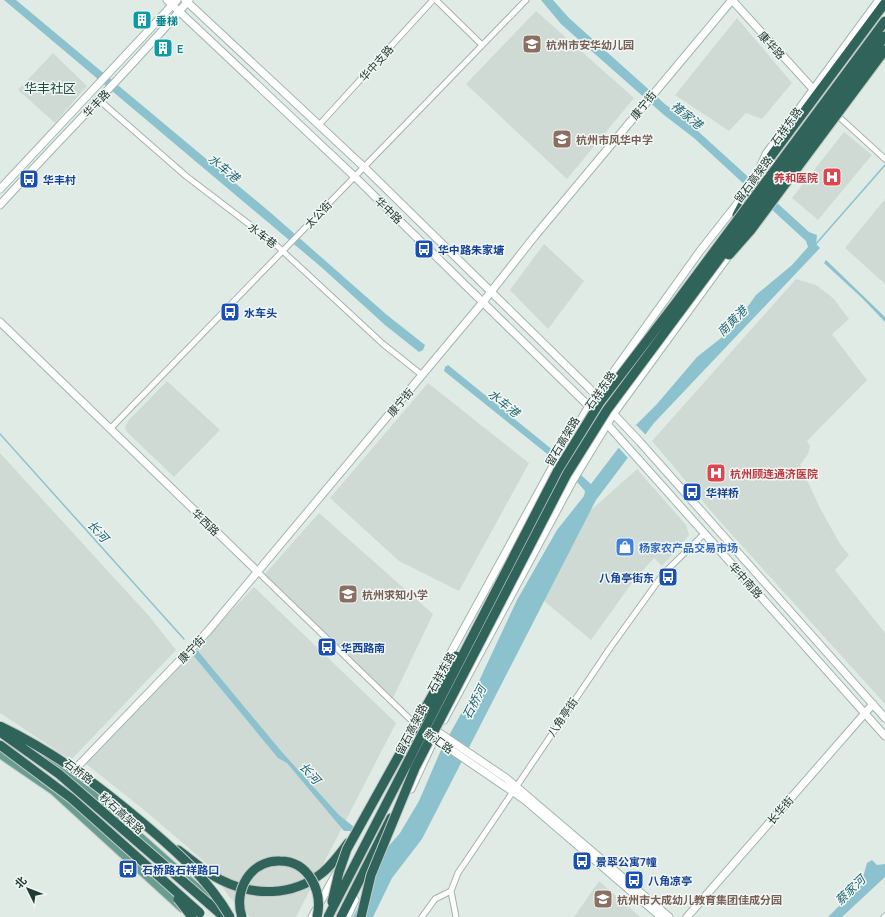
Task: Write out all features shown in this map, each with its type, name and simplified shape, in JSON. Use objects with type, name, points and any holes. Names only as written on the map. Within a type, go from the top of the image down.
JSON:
[{"type":"highway","points":[[729,231],[760,171],[885,3]]},
{"type":"highway","name":"留石高架路","points":[[329,917],[558,470],[600,402],[885,21]]},
{"type":"highway","name":"留石高架路","points":[[341,917],[567,474],[607,410],[885,36]]},
{"type":"highway","points":[[686,304],[751,230],[885,50]]},
{"type":"highway","points":[[329,917],[333,894],[342,861],[357,831],[438,685],[489,604]]},
{"type":"highway","points":[[0,727],[34,743],[92,780],[153,831],[198,873],[230,917]]},
{"type":"highway","name":"秋石高架路","points":[[0,732],[32,754],[85,796],[224,917]]},
{"type":"highway","name":"秋石高架路","points":[[0,745],[71,798],[205,917]]},
{"type":"highway","points":[[361,917],[371,875],[416,768]]},
{"type":"highway","points":[[153,831],[219,879],[237,888],[258,892],[278,891],[300,886],[322,874],[357,831]]},
{"type":"highway","points":[[242,917],[239,900],[245,879],[258,867],[270,862],[279,861],[296,866],[307,873],[314,882],[319,898],[317,917]]},
{"type":"highway","points":[[145,865],[192,917]]},
{"type":"main road","name":"康华路","points":[[732,0],[813,89]]},
{"type":"main road","name":"康宁街","points":[[54,791],[208,631],[484,302],[534,237],[655,90],[732,0]]},
{"type":"main road","name":"石祥东路","points":[[312,917],[361,832],[413,722],[553,466],[589,406],[700,251],[748,190],[755,180],[766,154],[879,0]]},
{"type":"main road","name":"华中路","points":[[187,1],[364,168],[614,413]]},
{"type":"main road","name":"华丰路","points":[[0,205],[180,13],[187,1]]},
{"type":"main road","name":"华中路","points":[[172,2],[180,13],[354,176],[608,424]]},
{"type":"main road","name":"华丰路","points":[[0,189],[108,74],[172,2]]},
{"type":"main road","points":[[347,917],[436,736],[572,482],[614,413],[722,264],[838,116],[885,50]]},
{"type":"main road","name":"华西路","points":[[0,322],[258,572]]},
{"type":"main road","name":"华中南路","points":[[614,413],[885,718]]},
{"type":"main road","name":"华中南路","points":[[608,424],[885,736]]},
{"type":"main road","name":"长华街","points":[[687,917],[873,704]]},
{"type":"main road","name":"新汇路","points":[[413,722],[472,755],[669,917]]},
{"type":"main road","name":"石桥路","points":[[0,727],[68,775],[94,796],[230,917]]},
{"type":"main road","name":"新汇路","points":[[443,740],[467,761],[514,789],[524,800],[661,917]]},
{"type":"main road","points":[[0,754],[54,791],[192,917]]},
{"type":"street","name":"华中支路","points":[[319,125],[433,0]]},
{"type":"street","points":[[436,0],[482,45]]},
{"type":"street","name":"太公街","points":[[110,429],[526,0]]},
{"type":"street","name":"水车巷","points":[[99,100],[177,170],[282,251],[383,344],[422,375]]},
{"type":"street","points":[[838,116],[885,159]]},
{"type":"street","name":"八角亭街","points":[[450,891],[458,873],[610,648],[664,573],[705,533]]},
{"type":"street","name":"华西路","points":[[258,572],[413,722]]},
{"type":"street","points":[[422,917],[435,899],[450,891],[456,917]]},
{"type":"shaded area","name":"杭州市风华中学","points":[[536,11],[634,98],[567,179],[466,84]]},
{"type":"shaded area","points":[[737,18],[792,83],[762,119],[746,113],[729,131],[675,95]]},
{"type":"shaded area","points":[[53,53],[87,86],[55,123],[18,90]]},
{"type":"shaded area","name":"养和医院","points":[[844,132],[872,155],[818,220],[792,198]]},
{"type":"shaded area","points":[[885,199],[885,284],[845,248]]},
{"type":"shaded area","points":[[544,244],[584,281],[548,329],[510,290]]},
{"type":"shaded area","points":[[796,279],[816,285],[833,298],[849,319],[832,334],[867,380],[807,441],[810,446],[808,454],[800,465],[820,508],[840,544],[849,555],[835,570],[885,633],[885,704],[716,517],[652,441]]},
{"type":"shaded area","points":[[167,381],[220,430],[174,477],[127,432],[125,427],[128,421]]},
{"type":"shaded area","points":[[428,383],[529,463],[459,591],[399,561],[330,498]]},
{"type":"shaded area","points":[[0,453],[149,616],[176,650],[71,760],[0,713]]},
{"type":"shaded area","name":"杨家农产品交易市场","points":[[637,469],[686,525],[689,535],[662,566],[654,558],[634,580],[591,640],[544,601],[590,511]]},
{"type":"shaded area","name":"杭州求知小学","points":[[319,513],[433,614],[393,698],[264,575]]},
{"type":"shaded area","points":[[254,587],[396,723],[296,917],[250,917],[230,898],[205,862],[143,809],[86,764]]},
{"type":"shaded area","name":"杭州市大成幼儿教育集团佳成分园","points":[[599,881],[640,917],[574,917]]},
{"type":"water","points":[[4,0],[16,0],[271,213],[387,315],[425,345],[423,350],[419,352],[385,325],[320,266]]},
{"type":"water","name":"石桥河","points":[[541,0],[553,0],[569,18],[666,105],[679,114],[809,232],[817,235],[816,244],[820,248],[654,423],[596,500],[422,839],[392,878],[373,917],[353,917],[387,848],[400,833],[419,801],[441,750],[479,681],[517,600],[557,530],[584,496],[585,491],[577,482],[581,475],[591,484],[636,425],[657,404],[697,357],[730,331],[756,295],[792,265],[808,247],[806,241],[694,138],[664,115],[561,24]]},
{"type":"water","points":[[826,260],[885,317],[885,322],[862,298],[824,263]]},
{"type":"water","points":[[448,365],[554,451],[551,457],[444,371],[445,367]]},
{"type":"water","points":[[198,651],[281,751],[339,815],[354,827],[351,831],[344,831],[287,763],[278,758],[193,655],[194,652]]},
{"type":"water","points":[[872,860],[877,865],[885,864],[885,877],[842,917],[828,917],[861,884],[867,863]]},
{"type":"pier","points":[[636,425],[646,435],[628,458],[618,447]]},
{"type":"waterway","name":"南黄港","points":[[815,245],[885,165]]},
{"type":"waterway","name":"长河","points":[[0,434],[184,639]]},
{"type":"place","name":"垂梯","points":[[142,20]]},
{"type":"place","name":"杭州市安华幼儿园","points":[[532,44]]},
{"type":"place","name":"E","points":[[163,48]]},
{"type":"place","name":"杭州市风华中学","points":[[562,139]]},
{"type":"place","name":"养和医院","points":[[832,177]]},
{"type":"place","name":"华丰村","points":[[29,179]]},
{"type":"place","name":"华中路朱家塘","points":[[424,249]]},
{"type":"place","name":"水车头","points":[[230,312]]},
{"type":"place","name":"杭州顾连通济医院","points":[[716,473]]},
{"type":"place","name":"华祥桥","points":[[692,492]]},
{"type":"place","name":"杨家农产品交易市场","points":[[625,547]]},
{"type":"place","name":"八角亭街东","points":[[668,577]]},
{"type":"place","name":"杭州求知小学","points":[[348,594]]},
{"type":"place","name":"华西路南","points":[[327,647]]},
{"type":"place","name":"景翆公寓7幢","points":[[582,861]]},
{"type":"place","name":"石桥路石祥路口","points":[[128,869]]},
{"type":"place","name":"八角凉亭","points":[[634,880]]},
{"type":"place","name":"杭州市大成幼儿教育集团佳成分园","points":[[603,899]]},
{"type":"district","name":"华丰社区","points":[[50,88]]},
{"type":"water label","name":"褚家港","points":[[687,115]]},
{"type":"water label","name":"水车港","points":[[224,168]]},
{"type":"water label","name":"水车港","points":[[504,403]]},
{"type":"water label","name":"蔡家河","points":[[850,890]]}]
